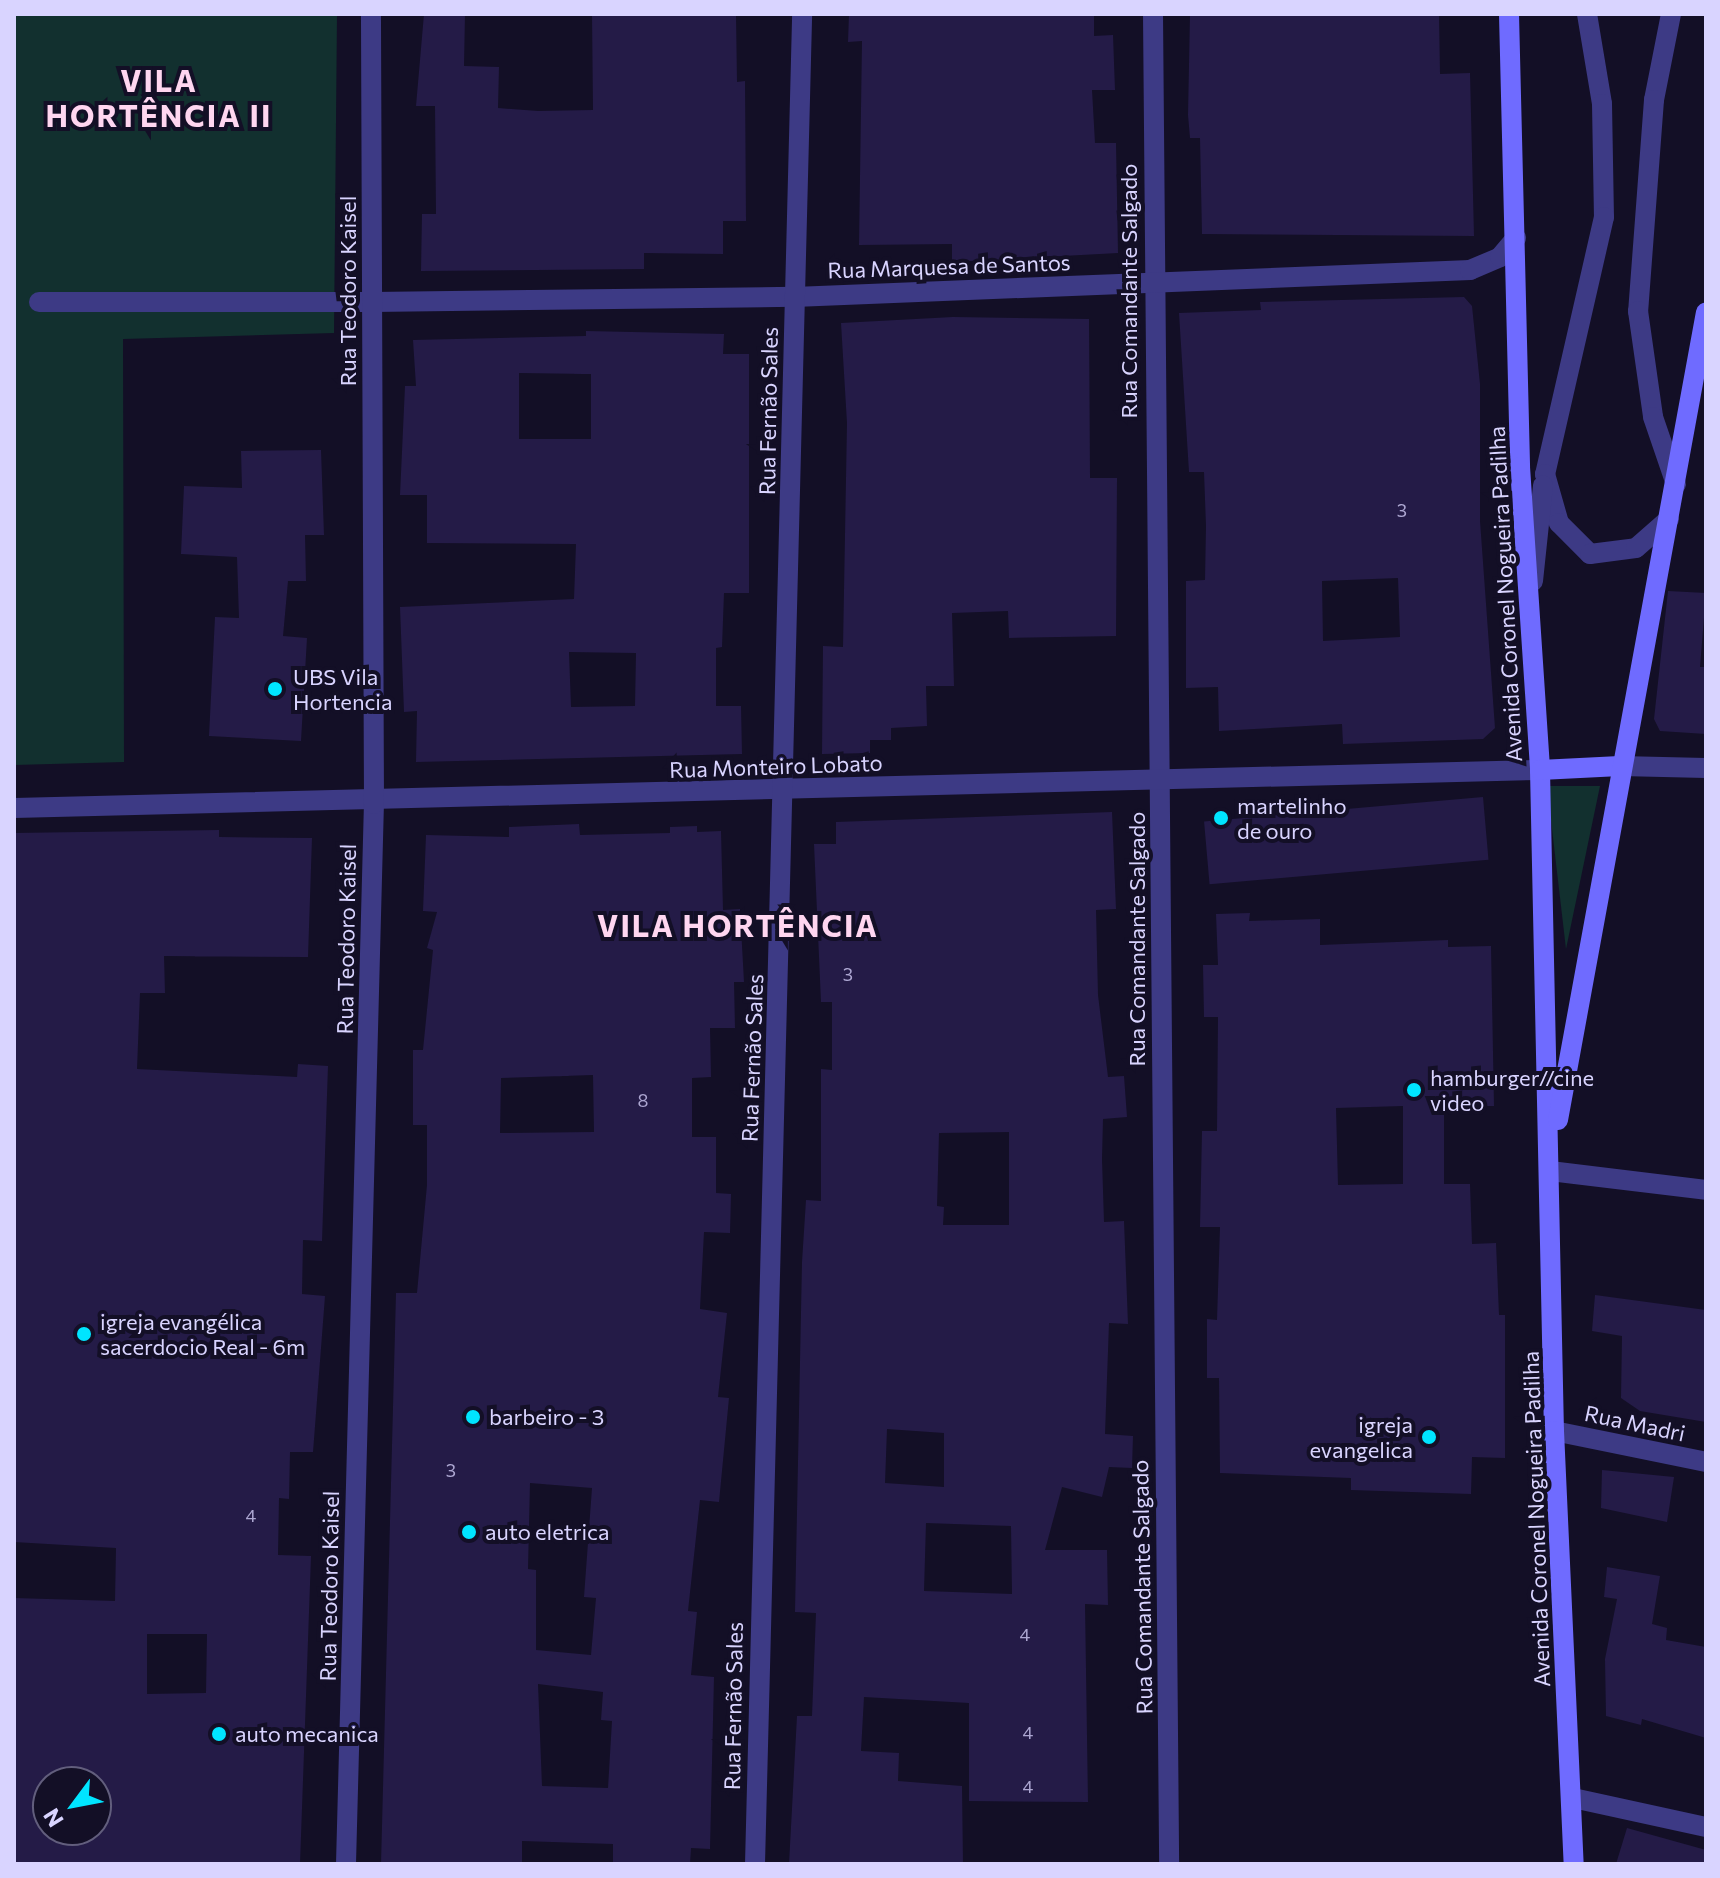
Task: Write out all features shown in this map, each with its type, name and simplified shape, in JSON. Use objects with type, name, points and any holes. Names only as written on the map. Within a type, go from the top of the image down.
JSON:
[{"type":"main road","name":"Avenida Coronel Nogueira Padilha","points":[[1509,14],[1529,605],[1540,770],[1554,1431],[1574,1864]]},
{"type":"main road","name":"Avenida Coronel Nogueira Padilha","points":[[1550,1171],[1620,766],[1676,484],[1706,312]]},
{"type":"main road","points":[[1540,770],[1620,766]]},
{"type":"street","name":"Rua Teodoro Kaisel","points":[[346,1864],[374,804],[371,14]]},
{"type":"street","name":"Rua Fernão Sales","points":[[755,1864],[785,789],[802,14]]},
{"type":"street","name":"Rua Comandante Salgado","points":[[1153,14],[1152,281],[1169,1864]]},
{"type":"street","points":[[1529,605],[1545,474],[1604,217],[1602,104],[1587,14]]},
{"type":"street","points":[[1671,14],[1654,100],[1638,311],[1653,417],[1676,484]]},
{"type":"street","name":"Rua Marquesa de Santos","points":[[39,302],[794,297],[1470,270],[1500,257],[1516,238]]},
{"type":"street","points":[[1545,474],[1559,523],[1590,554],[1636,548],[1669,519]]},
{"type":"street","points":[[1620,766],[1706,768]]},
{"type":"street","name":"Rua Monteiro Lobato","points":[[14,808],[374,804],[785,789],[1540,770]]},
{"type":"street","points":[[1550,1171],[1706,1190]]},
{"type":"street","name":"Rua Madri","points":[[1554,1431],[1706,1462]]},
{"type":"street","points":[[1573,1798],[1706,1827]]},
{"type":"green space","points":[[14,14],[337,14],[334,333],[123,339],[124,762],[14,765]]},
{"type":"green space","points":[[1547,786],[1600,786],[1566,949]]},
{"type":"building","points":[[424,14],[465,14],[464,66],[499,67],[498,108],[538,111],[593,110],[592,14],[736,14],[737,82],[745,81],[746,221],[723,221],[723,254],[644,253],[644,269],[421,271],[422,214],[436,214],[435,106],[416,106]]},
{"type":"building","points":[[849,14],[1094,14],[1094,36],[1113,35],[1115,90],[1092,90],[1095,143],[1116,143],[1118,253],[952,262],[952,244],[859,245],[862,41],[848,42]]},
{"type":"building","points":[[1190,14],[1439,14],[1440,74],[1470,73],[1474,236],[1202,234],[1200,138],[1190,138],[1188,115]]},
{"type":"building","points":[[1464,297],[1472,306],[1480,384],[1480,521],[1495,728],[1483,739],[1343,744],[1342,724],[1219,731],[1218,687],[1186,688],[1186,581],[1205,580],[1206,526],[1204,472],[1189,472],[1179,313],[1261,310],[1260,302]],"holes":[[[1398,578],[1400,637],[1323,641],[1322,581]]]},
{"type":"building","points":[[953,317],[1089,319],[1090,478],[1117,478],[1116,636],[1009,638],[1008,611],[952,613],[954,686],[926,686],[927,726],[891,728],[891,740],[870,740],[870,753],[822,754],[823,646],[843,647],[847,423],[841,323]]},
{"type":"building","points":[[586,331],[724,334],[723,354],[749,354],[749,593],[724,593],[722,647],[716,648],[716,706],[741,706],[742,754],[416,762],[417,711],[404,712],[400,607],[574,599],[576,544],[427,543],[427,495],[400,495],[405,386],[416,386],[413,340],[586,336]],"holes":[[[519,373],[591,374],[591,439],[519,439]],[[569,652],[636,653],[635,706],[571,707]]]},
{"type":"building","points":[[321,450],[324,535],[305,535],[306,581],[288,581],[283,636],[307,638],[301,741],[209,736],[215,617],[239,618],[237,557],[181,554],[184,486],[242,488],[241,451]]},
{"type":"building","points":[[1668,591],[1706,593],[1700,667],[1706,667],[1706,734],[1660,731],[1654,719]]},
{"type":"building","points":[[1483,797],[1488,860],[1210,884],[1204,821]]},
{"type":"building","points":[[1112,812],[1116,909],[1096,910],[1098,995],[1108,1077],[1124,1076],[1127,1117],[1103,1119],[1102,1159],[1104,1222],[1124,1221],[1128,1324],[1109,1323],[1105,1434],[1133,1436],[1132,1468],[1109,1467],[1102,1497],[1062,1487],[1045,1550],[1107,1550],[1108,1605],[1085,1604],[1088,1802],[969,1801],[969,1703],[864,1697],[861,1751],[899,1753],[898,1781],[962,1786],[963,1864],[789,1864],[797,1716],[812,1716],[816,1613],[795,1612],[802,1262],[806,1200],[821,1201],[821,1069],[832,1070],[832,1002],[821,1002],[814,844],[836,844],[836,822]],"holes":[[[1009,1132],[1009,1225],[943,1225],[944,1207],[937,1206],[939,1133]],[[887,1429],[944,1433],[944,1487],[885,1483]],[[926,1523],[1011,1526],[1012,1594],[924,1591]]]},
{"type":"building","points":[[579,824],[580,835],[670,833],[670,827],[697,826],[697,832],[721,831],[723,910],[740,909],[744,982],[734,982],[735,1028],[710,1028],[711,1077],[692,1078],[692,1137],[716,1137],[716,1193],[731,1194],[730,1233],[704,1232],[700,1309],[727,1313],[718,1397],[729,1398],[719,1502],[700,1500],[688,1611],[697,1612],[691,1675],[714,1677],[710,1849],[691,1848],[690,1864],[613,1864],[613,1844],[522,1841],[522,1864],[381,1864],[396,1293],[417,1293],[427,1185],[427,1125],[413,1125],[413,1050],[423,1050],[433,950],[427,948],[437,912],[423,911],[426,835],[509,837],[509,827]],"holes":[[[593,1075],[594,1132],[500,1133],[501,1078]],[[530,1483],[592,1488],[584,1597],[596,1598],[591,1655],[536,1650],[536,1570],[528,1569]],[[538,1684],[603,1692],[601,1720],[612,1721],[608,1788],[542,1786]]]},
{"type":"building","points":[[219,830],[219,837],[312,838],[308,957],[164,956],[165,993],[140,993],[137,1069],[297,1077],[298,1064],[328,1066],[322,1241],[303,1240],[302,1294],[325,1296],[313,1452],[290,1452],[289,1499],[279,1498],[278,1555],[311,1556],[300,1864],[14,1864],[14,1598],[115,1601],[116,1548],[14,1542],[14,833]],"holes":[[[147,1634],[207,1634],[206,1693],[147,1694]]]},
{"type":"building","points":[[1250,913],[1249,921],[1320,919],[1320,945],[1448,940],[1448,947],[1491,946],[1494,1106],[1444,1106],[1444,1184],[1470,1184],[1472,1244],[1496,1243],[1499,1315],[1505,1315],[1505,1458],[1472,1457],[1471,1494],[1351,1490],[1351,1478],[1220,1473],[1219,1378],[1207,1378],[1207,1319],[1217,1320],[1220,1227],[1200,1227],[1202,1131],[1217,1131],[1218,1017],[1204,1017],[1203,965],[1218,965],[1216,914]],"holes":[[[1403,1106],[1403,1184],[1338,1185],[1336,1108]]]},
{"type":"building","points":[[1595,1295],[1706,1310],[1706,1422],[1640,1411],[1621,1398],[1622,1336],[1592,1331]]},
{"type":"building","points":[[1602,1470],[1674,1477],[1667,1522],[1601,1508]]},
{"type":"building","points":[[1607,1567],[1660,1576],[1652,1624],[1667,1628],[1666,1640],[1706,1647],[1706,1738],[1642,1719],[1641,1725],[1606,1716],[1605,1659],[1617,1599],[1604,1597]]},
{"type":"building","points":[[1627,1828],[1706,1850],[1706,1864],[1616,1864]]},
{"type":"place","name":"UBS Vila Hortencia","points":[[275,689]]},
{"type":"place","name":"martelinho de ouro","points":[[1221,818]]},
{"type":"place","name":"hamburger//cine video","points":[[1414,1090]]},
{"type":"place","name":"igreja evangélica sacerdocio Real - 6m","points":[[84,1334]]},
{"type":"place","name":"barbeiro - 3","points":[[473,1417]]},
{"type":"place","name":"igreja evangelica","points":[[1429,1437]]},
{"type":"place","name":"auto eletrica","points":[[469,1532]]},
{"type":"place","name":"auto mecanica","points":[[219,1734]]},
{"type":"district","name":"VILA HORTÊNCIA II","points":[[159,97]]},
{"type":"district","name":"VILA HORTÊNCIA","points":[[738,925]]}]
